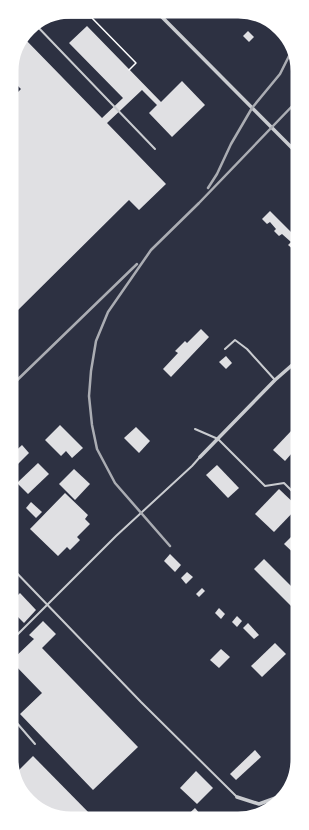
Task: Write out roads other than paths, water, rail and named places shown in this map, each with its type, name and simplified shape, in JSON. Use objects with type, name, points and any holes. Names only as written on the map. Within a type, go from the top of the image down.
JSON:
[{"type":"street","points":[[161,16],[293,149]]},
{"type":"street","points":[[200,457],[275,380],[293,364]]},
{"type":"street","points":[[237,797],[259,804],[276,798]]},
{"type":"lane","points":[[38,27],[155,149]]},
{"type":"lane","points":[[290,146],[293,143]]},
{"type":"lane","points":[[225,349],[235,340],[247,350],[275,380]]},
{"type":"lane","points":[[195,429],[218,439],[265,486],[284,483],[293,491]]},
{"type":"lane","points":[[16,636],[116,536],[200,457]]},
{"type":"lane","points":[[16,572],[141,702],[237,797]]},
{"type":"lane","points":[[16,722],[35,744]]},
{"type":"railway","points":[[208,188],[252,108],[280,74],[290,54]]},
{"type":"railway","points":[[170,546],[115,483],[97,449],[92,425],[89,396],[96,341],[108,312],[151,250],[199,203],[293,105]]},
{"type":"railway","points":[[16,381],[137,264]]}]
